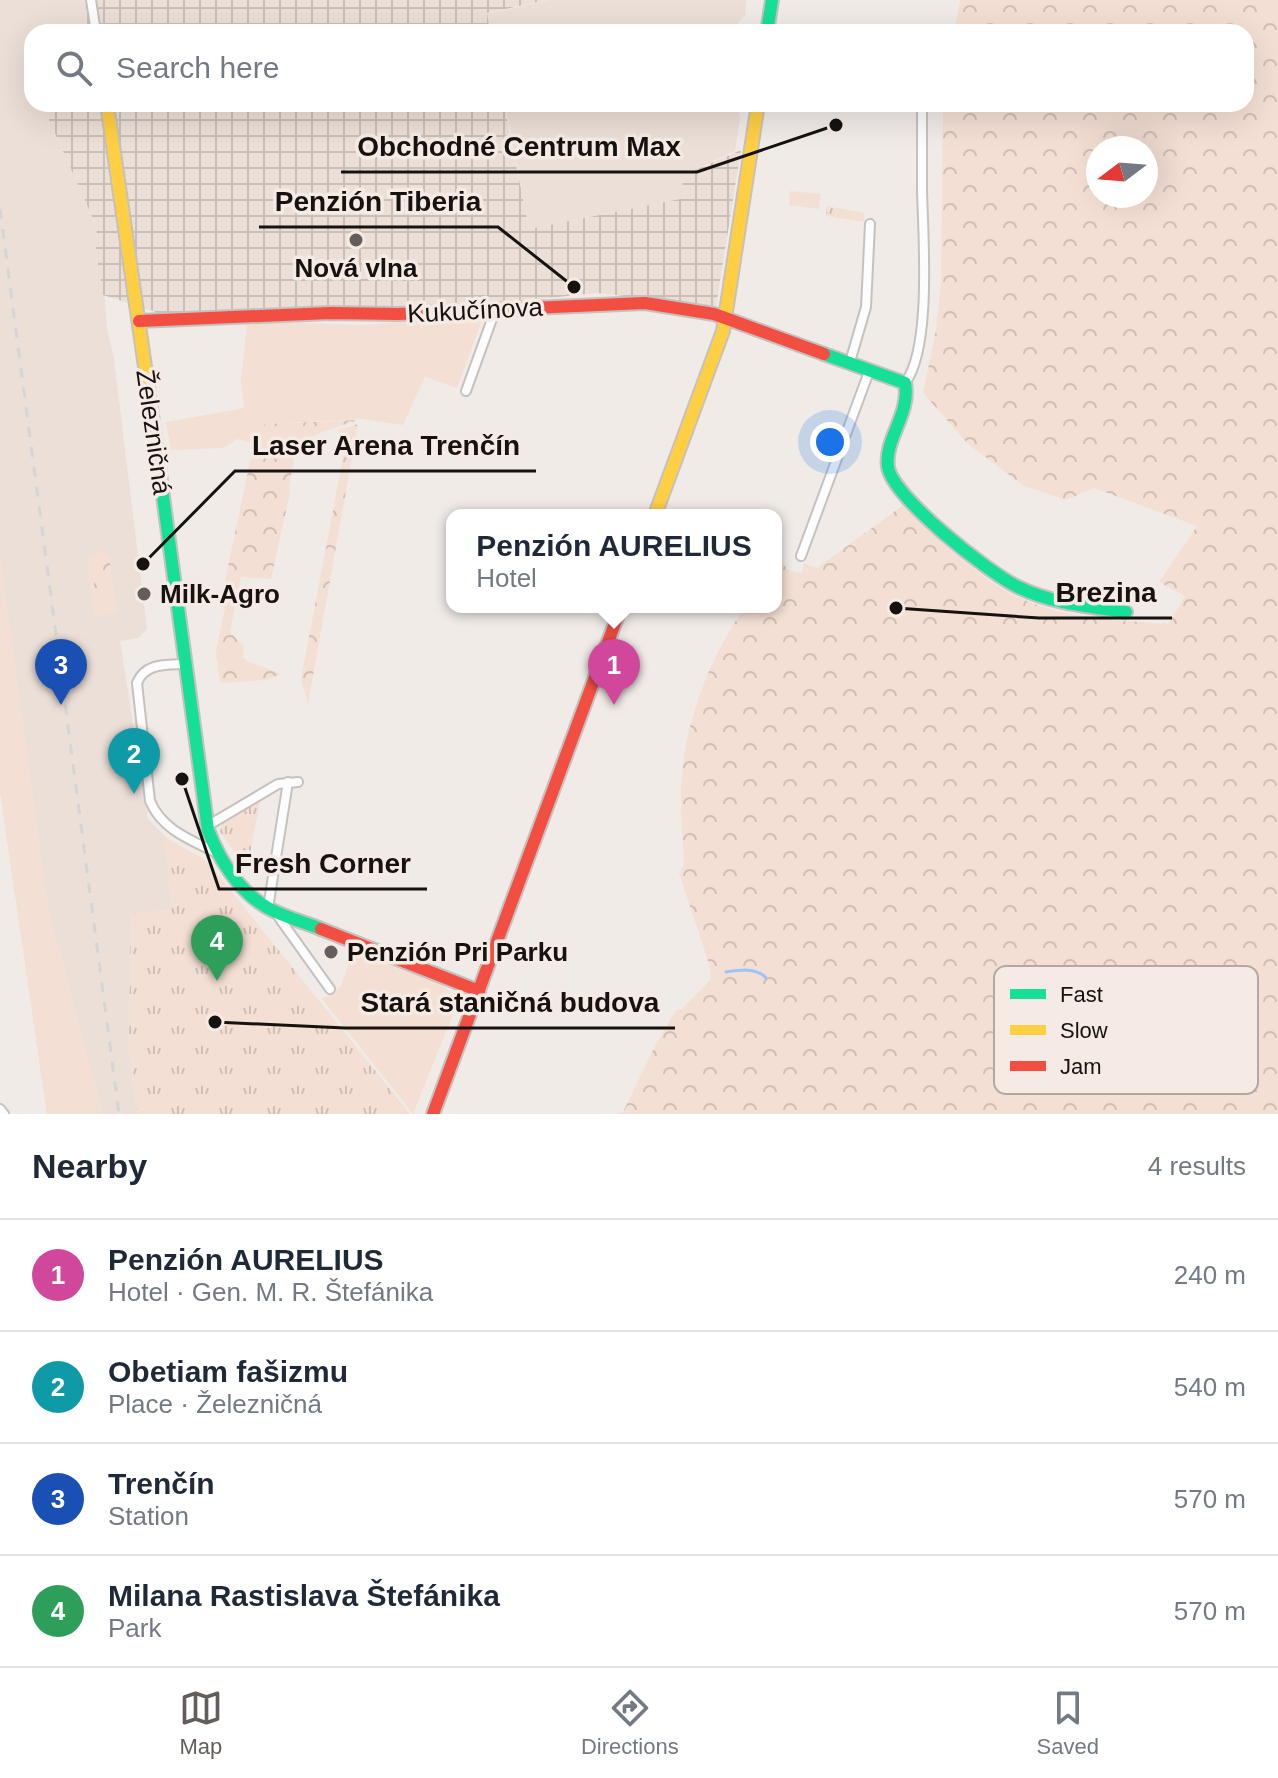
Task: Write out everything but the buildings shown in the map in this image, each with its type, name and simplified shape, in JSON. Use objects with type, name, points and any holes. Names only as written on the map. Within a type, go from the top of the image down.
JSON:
[{"type":"street","points":[[91,0],[95,24]]},
{"type":"street","points":[[765,0],[767,24]]},
{"type":"street","points":[[767,24],[772,0]]},
{"type":"street","name":"Železničná","points":[[108,112],[206,824],[218,853],[249,894],[271,909]]},
{"type":"street","points":[[657,509],[725,318],[757,112]]},
{"type":"street","points":[[922,112],[923,316],[911,375],[905,383],[905,404],[887,467],[906,498],[984,566],[1017,587],[1069,605],[1126,612]]},
{"type":"street","points":[[850,362],[866,307],[870,224]]},
{"type":"street","name":"Kukučínova","points":[[139,321],[645,303],[725,318],[905,383]]},
{"type":"street","points":[[466,391],[496,308]]},
{"type":"street","points":[[801,556],[870,369]]},
{"type":"street","points":[[434,1113],[619,613]]},
{"type":"street","points":[[184,664],[151,667],[144,671],[137,683],[150,801],[167,825],[182,836],[218,853]]},
{"type":"street","points":[[206,824],[278,784],[293,782],[271,909],[330,989]]},
{"type":"street","points":[[271,909],[479,991]]},
{"type":"shaded area","points":[[0,0],[82,0],[87,24],[24,24],[24,112],[46,112],[95,223],[97,236],[94,237],[114,359],[147,629],[139,638],[120,641],[148,819],[167,838],[192,854],[172,909],[131,915],[129,1050],[137,1114],[47,1114],[0,791]]},
{"type":"shaded area","points":[[82,0],[547,0],[487,13],[489,24],[87,24]]},
{"type":"shaded area","points":[[549,0],[746,0],[745,15],[737,24],[489,24],[487,14]]},
{"type":"shaded area","points":[[46,112],[506,112],[529,229],[685,198],[681,176],[741,150],[716,306],[597,293],[417,311],[159,313],[103,295],[94,237],[97,236],[95,223]]},
{"type":"shaded area","points":[[507,112],[739,112],[735,151],[681,176],[685,198],[529,229]]},
{"type":"green space","points":[[960,0],[1278,0],[1278,1114],[615,1114],[623,1112],[676,1010],[682,1009],[711,979],[709,964],[679,873],[684,866],[681,798],[686,747],[708,673],[741,613],[782,613],[782,563],[788,570],[802,573],[804,563],[817,568],[902,506],[997,586],[1049,609],[1088,617],[1168,624],[1185,596],[1159,582],[1197,526],[1094,488],[1066,500],[1024,486],[968,444],[923,393],[936,330],[941,282],[943,112],[1254,112],[1254,24],[956,24]]},
{"type":"green space","points":[[790,191],[821,194],[819,209],[789,205]]},
{"type":"green space","points":[[827,206],[864,213],[864,222],[826,216]]},
{"type":"green space","points":[[484,315],[457,388],[425,377],[403,425],[361,419],[265,424],[254,443],[237,439],[223,448],[171,450],[166,422],[244,408],[241,382],[247,321],[362,325]]},
{"type":"green space","points":[[358,420],[297,445],[271,579],[241,577],[230,632],[244,647],[243,659],[281,674],[266,680],[220,683],[216,652],[225,608],[220,604],[254,443],[265,424]]},
{"type":"green space","points":[[358,424],[308,704],[301,679],[345,447],[338,430]]},
{"type":"green space","points":[[103,550],[109,557],[114,588],[95,592],[92,568],[97,553]]},
{"type":"green space","points":[[106,553],[118,613],[94,616],[86,557]]},
{"type":"green space","points":[[0,554],[48,906],[103,1114],[47,1114],[0,791]]},
{"type":"green space","points":[[256,801],[260,802],[247,869],[220,832],[222,823]]},
{"type":"green space","points":[[172,841],[212,867],[410,1114],[137,1114],[129,1050],[131,914],[172,909],[164,842]]},
{"type":"green space","points":[[354,950],[444,986],[455,997],[456,1007],[413,1114],[322,999],[340,987]]},
{"type":"waterway","points":[[726,972],[753,971],[766,978]]},
{"type":"railway","points":[[0,209],[119,1114]]},
{"type":"traffic: fast","points":[[768,24],[772,0]]},
{"type":"traffic: fast","points":[[824,354],[905,383],[904,405],[890,446],[888,467],[906,497],[944,533],[986,567],[1018,587],[1070,604],[1126,612]]},
{"type":"traffic: fast","points":[[153,422],[208,830],[224,863],[248,893],[274,911],[321,929]]},
{"type":"traffic: slow","points":[[108,112],[153,422]]},
{"type":"traffic: slow","points":[[657,509],[723,331],[757,112]]},
{"type":"traffic: jam","points":[[139,321],[645,303],[714,314],[824,354]]},
{"type":"traffic: jam","points":[[433,1114],[619,613]]},
{"type":"traffic: jam","points":[[321,929],[479,991]]},
{"type":"place","name":"Obchodné Centrum Max","points":[[836,125]]},
{"type":"place","name":"Nová vlna","points":[[356,240]]},
{"type":"place","name":"Penzión Tiberia","points":[[574,287]]},
{"type":"place","name":"Laser Arena Trenčín","points":[[143,564]]},
{"type":"place","name":"Milk-Agro","points":[[144,594]]},
{"type":"place","name":"Brezina","points":[[896,608]]},
{"type":"place","name":"Trenčín","points":[[61,705]]},
{"type":"place","name":"Penzión AURELIUS","points":[[614,705]]},
{"type":"place","name":"Fresh Corner","points":[[182,779]]},
{"type":"place","name":"Obetiam fašizmu","points":[[134,794]]},
{"type":"place","name":"Penzión Pri Parku","points":[[331,952]]},
{"type":"place","name":"Milana Rastislava Štefánika","points":[[217,981]]},
{"type":"place","name":"Stará staničná budova","points":[[215,1022]]}]
